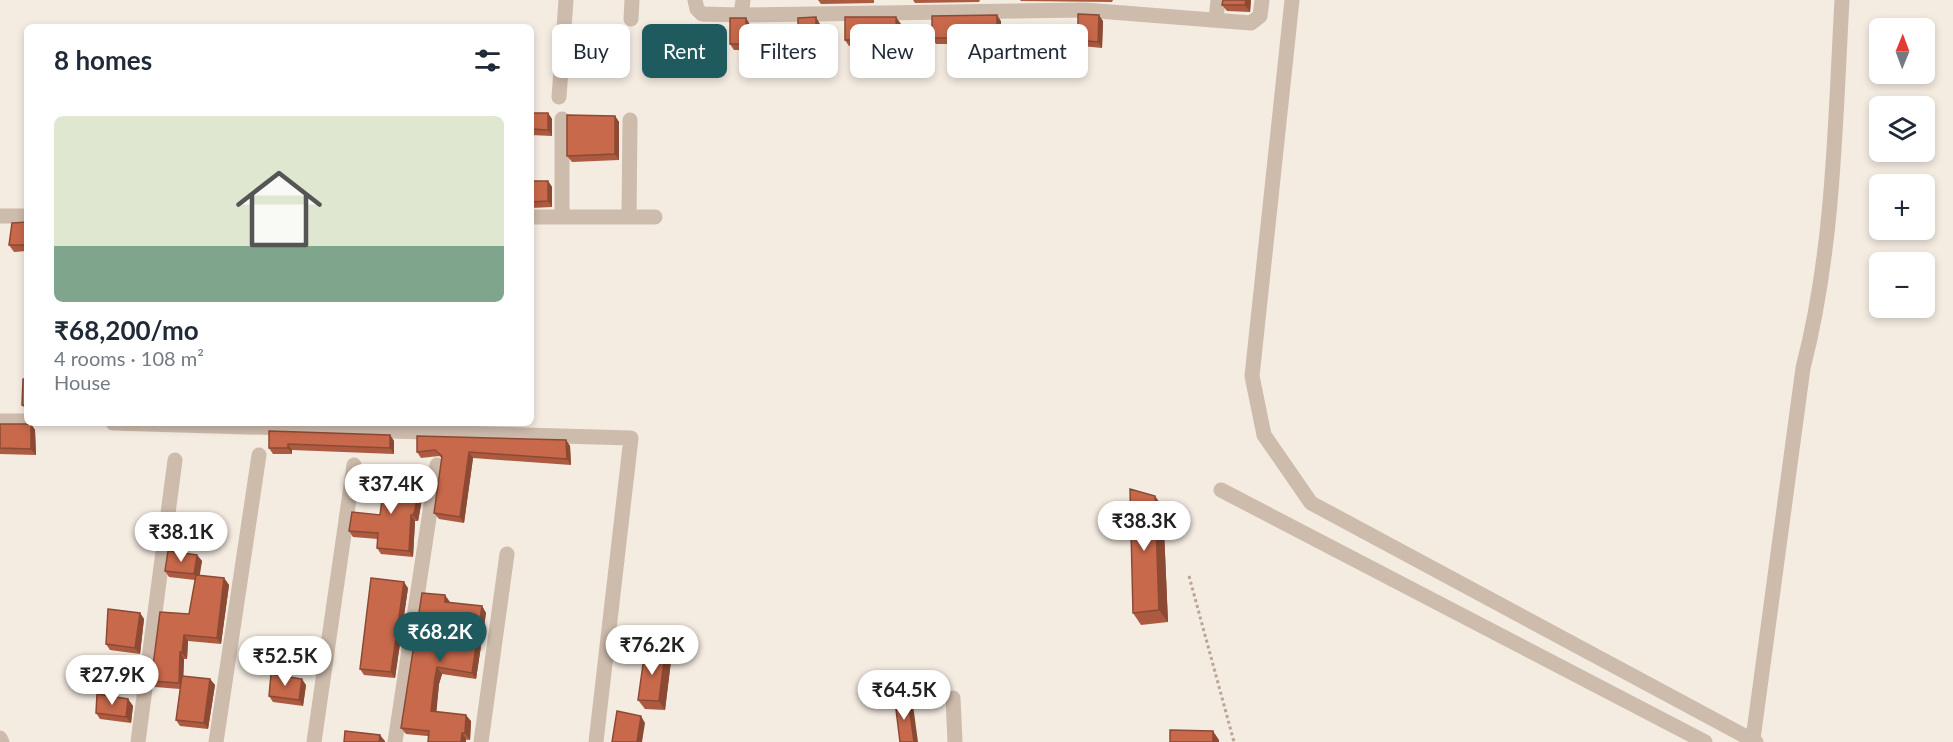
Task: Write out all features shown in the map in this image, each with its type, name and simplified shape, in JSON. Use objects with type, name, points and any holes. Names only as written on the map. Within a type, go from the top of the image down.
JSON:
[{"type":"street","points":[[559,97],[566,0]]},
{"type":"street","points":[[630,19],[632,0]]},
{"type":"street","points":[[695,0],[697,9],[702,14],[742,8],[815,16],[884,7],[1085,5],[1151,8],[1216,20],[1251,23],[1257,21],[1262,0]]},
{"type":"street","points":[[815,16],[816,0]]},
{"type":"street","points":[[1216,20],[1218,0]]},
{"type":"street","points":[[1292,0],[1252,376],[1264,435],[1311,503],[1754,741],[1803,368],[1814,326],[1831,201],[1842,0]]},
{"type":"street","points":[[562,119],[562,217]]},
{"type":"street","points":[[629,217],[630,120]]},
{"type":"street","points":[[0,216],[24,216]]},
{"type":"street","points":[[534,217],[655,217]]},
{"type":"street","points":[[0,420],[24,421]]},
{"type":"street","points":[[217,426],[631,438],[596,742]]},
{"type":"street","points":[[216,742],[259,454]]},
{"type":"street","points":[[138,742],[175,460]]},
{"type":"street","points":[[314,742],[354,465]]},
{"type":"street","points":[[395,742],[436,465]]},
{"type":"street","points":[[1221,490],[1705,742]]},
{"type":"street","points":[[481,742],[507,554]]},
{"type":"street","points":[[953,698],[955,742]]},
{"type":"street","points":[[0,738],[2,742]]},
{"type":"path","points":[[1190,576],[1234,742]]},
{"type":"building","points":[[1223,0],[1246,0],[1245,5],[1222,5]]},
{"type":"building","points":[[1078,14],[1099,15],[1098,42],[1088,41],[1088,24],[1078,24]]},
{"type":"building","points":[[997,15],[997,24],[947,24],[947,38],[935,38],[935,24],[932,24],[932,16]]},
{"type":"building","points":[[816,17],[816,24],[798,24],[798,18]]},
{"type":"building","points":[[845,17],[896,17],[896,24],[850,24],[850,40],[845,40]]},
{"type":"building","points":[[730,18],[746,18],[746,24],[739,24],[739,44],[730,44]]},
{"type":"building","points":[[534,113],[548,113],[548,130],[534,129]]},
{"type":"building","points":[[567,115],[615,116],[615,154],[567,156]]},
{"type":"building","points":[[534,181],[548,181],[548,201],[534,202]]},
{"type":"building","points":[[24,222],[24,245],[9,245],[12,223]]},
{"type":"building","points":[[23,379],[24,379],[24,405],[22,405]]},
{"type":"building","points":[[0,424],[31,426],[31,449],[0,448]]},
{"type":"building","points":[[269,431],[390,435],[390,448],[288,444],[288,448],[269,448]]},
{"type":"building","points":[[417,436],[566,440],[567,459],[469,452],[460,517],[434,513],[442,456],[435,450],[417,452]]},
{"type":"building","points":[[385,477],[419,481],[415,510],[411,515],[409,551],[377,548],[378,533],[349,531],[352,512],[380,515]]},
{"type":"building","points":[[1130,489],[1155,496],[1159,610],[1133,613]]},
{"type":"building","points":[[168,551],[197,555],[194,574],[165,571]]},
{"type":"building","points":[[196,575],[224,578],[217,638],[184,635],[182,653],[180,652],[179,683],[151,681],[160,612],[189,614]]},
{"type":"building","points":[[371,578],[404,582],[391,672],[360,669]]},
{"type":"building","points":[[422,593],[445,595],[445,602],[482,606],[472,673],[437,667],[435,677],[431,711],[466,715],[465,733],[462,733],[461,742],[428,742],[429,731],[401,728]]},
{"type":"building","points":[[108,609],[140,613],[135,648],[106,644]]},
{"type":"building","points":[[645,650],[665,652],[659,701],[638,700]]},
{"type":"building","points":[[271,674],[302,679],[299,700],[269,696]]},
{"type":"building","points":[[182,676],[210,679],[204,723],[176,720]]},
{"type":"building","points":[[97,694],[128,699],[126,717],[96,713]]},
{"type":"building","points":[[908,699],[914,742],[900,742],[895,701]]},
{"type":"building","points":[[617,711],[641,716],[637,742],[612,742]]},
{"type":"building","points":[[1170,730],[1213,731],[1213,742],[1170,742]]},
{"type":"building","points":[[345,731],[380,735],[379,742],[344,742]]}]
